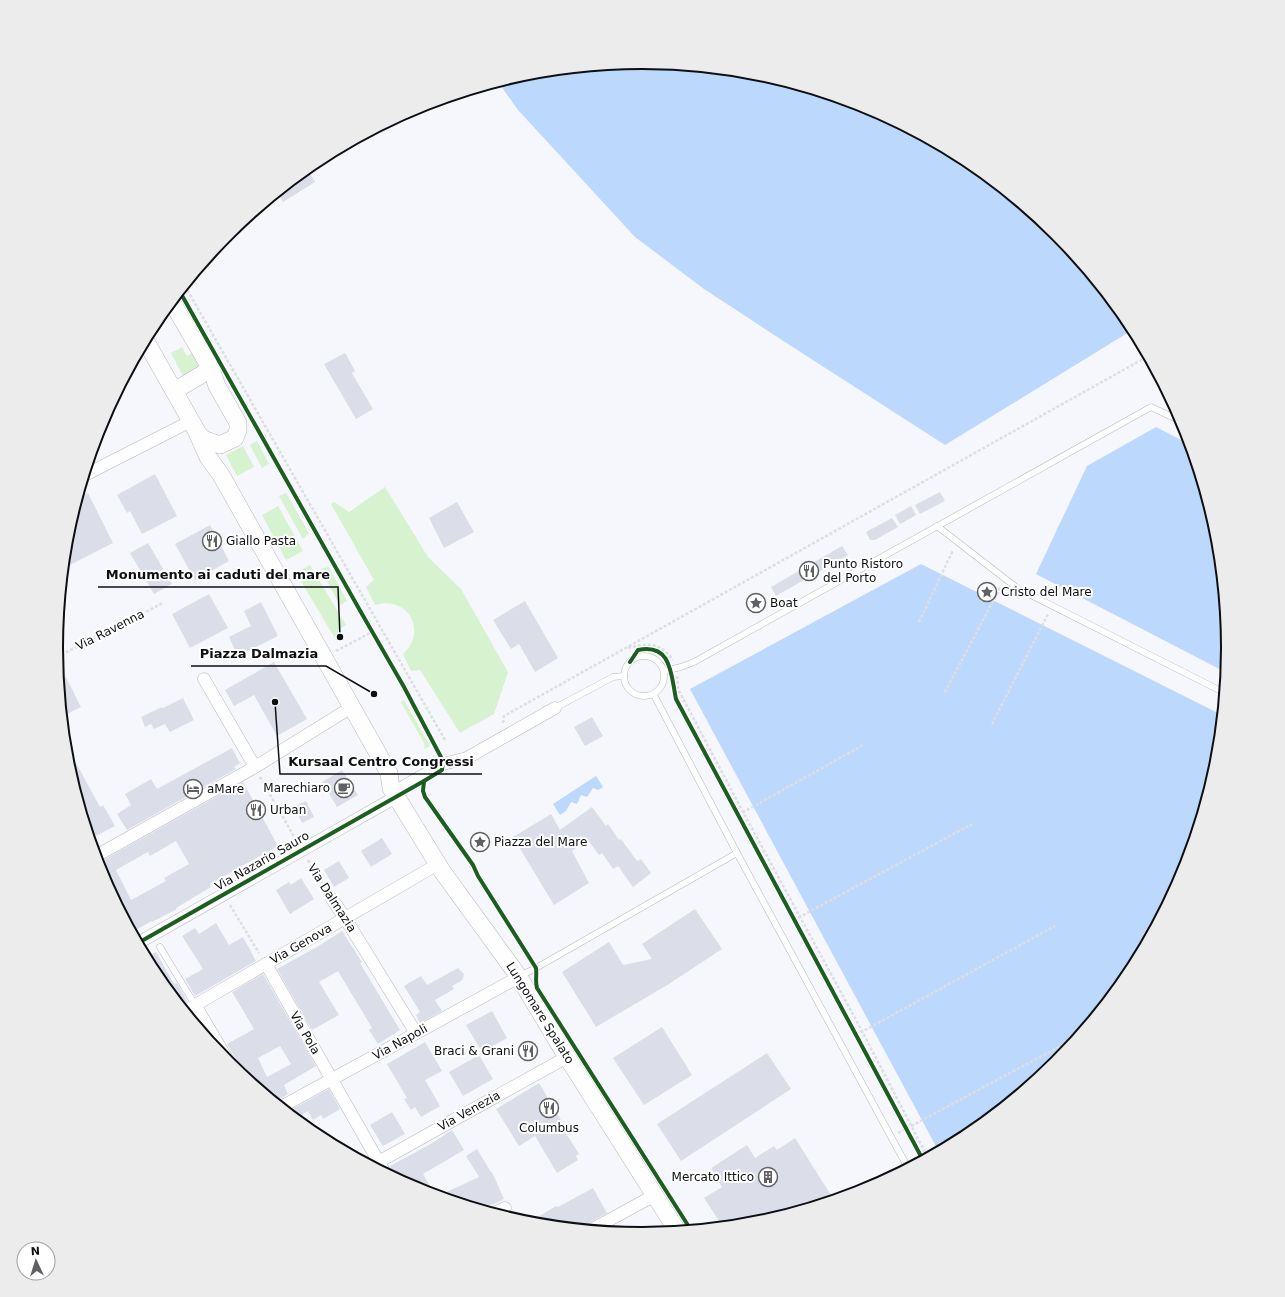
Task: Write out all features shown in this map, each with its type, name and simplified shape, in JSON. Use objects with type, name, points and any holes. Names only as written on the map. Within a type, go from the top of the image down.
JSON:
[{"type":"street","points":[[175,307],[211,370],[217,386],[238,423],[238,430],[235,438],[220,445],[203,440],[193,425]]},
{"type":"street","points":[[149,347],[193,425],[208,457],[221,475]]},
{"type":"street","points":[[174,391],[211,370]]},
{"type":"street","points":[[91,472],[193,425]]},
{"type":"street","points":[[220,445],[217,458],[221,475]]},
{"type":"street","name":"Lungomare Spalato","points":[[221,475],[389,773],[391,788],[395,795],[438,864],[519,976],[567,1056],[675,1227]]},
{"type":"street","points":[[204,679],[255,767]]},
{"type":"street","points":[[101,853],[255,767],[352,707]]},
{"type":"street","name":"Via Nazario Sauro","points":[[142,940],[223,889],[302,850],[395,795],[440,766],[467,758],[555,708]]},
{"type":"street","name":"Via Genova","points":[[190,1008],[438,864]]},
{"type":"street","name":"Via Dalmazia","points":[[332,899],[416,1033]]},
{"type":"street","name":"Via Pola","points":[[266,964],[332,1079],[376,1162]]},
{"type":"street","name":"Via Napoli","points":[[286,1104],[519,976]]},
{"type":"street","points":[[190,1008],[201,1024]]},
{"type":"street","name":"Via Venezia","points":[[381,1165],[567,1056]]},
{"type":"street","points":[[597,1226],[656,1195]]},
{"type":"lane","points":[[664,672],[694,662],[1151,407],[1174,417]]},
{"type":"lane","points":[[937,526],[1017,588],[1221,691]]},
{"type":"lane","points":[[647,656],[654,658],[659,662],[664,672],[664,680],[659,691],[647,697],[635,694],[626,686],[624,676],[626,667],[635,658],[647,656]]},
{"type":"lane","points":[[555,708],[613,677],[624,676]]},
{"type":"lane","points":[[654,694],[737,853],[906,1164]]},
{"type":"lane","points":[[519,976],[536,968],[737,853]]},
{"type":"lane","points":[[160,947],[190,1008]]},
{"type":"path","points":[[188,290],[445,740]]},
{"type":"path","points":[[503,722],[504,716],[1144,359]]},
{"type":"path","points":[[919,622],[957,541]]},
{"type":"path","points":[[945,692],[1005,578]]},
{"type":"path","points":[[992,724],[1042,625]]},
{"type":"path","points":[[368,626],[375,638]]},
{"type":"path","points":[[324,658],[372,632]]},
{"type":"path","points":[[622,650],[646,645],[657,646],[664,649],[674,661],[674,693]]},
{"type":"path","points":[[630,662],[638,650],[647,648],[658,651],[673,669],[678,689],[862,1031],[926,1153]]},
{"type":"path","points":[[738,815],[865,744]]},
{"type":"path","points":[[734,808],[741,821]]},
{"type":"path","points":[[794,920],[972,824]]},
{"type":"path","points":[[202,850],[266,964]]},
{"type":"path","points":[[790,913],[798,926]]},
{"type":"path","points":[[856,1035],[1055,926]]},
{"type":"path","points":[[852,1028],[859,1041]]},
{"type":"path","points":[[906,1128],[1067,1043]]},
{"type":"path","points":[[902,1122],[909,1135]]},
{"type":"green space","points":[[182,347],[187,356],[192,353],[199,367],[183,376],[171,353]]},
{"type":"green space","points":[[257,441],[269,464],[262,468],[250,445]]},
{"type":"green space","points":[[243,446],[254,467],[237,476],[226,455]]},
{"type":"green space","points":[[385,487],[428,557],[461,589],[508,672],[494,714],[460,733],[420,670],[411,671],[403,654],[410,645],[414,635],[414,626],[411,617],[405,610],[397,605],[387,603],[375,605],[366,587],[374,580],[331,504],[334,502],[349,512]]},
{"type":"green space","points":[[286,493],[309,533],[303,539],[279,496]]},
{"type":"green space","points":[[278,506],[303,551],[286,560],[262,515]]},
{"type":"green space","points":[[310,565],[346,625],[338,630],[342,637],[336,640],[296,573]]},
{"type":"green space","points":[[329,567],[347,601],[340,605],[320,569]]},
{"type":"green space","points":[[404,700],[430,746],[425,749],[424,743],[401,702]]},
{"type":"water","points":[[605,70],[680,70],[718,74],[756,80],[829,100],[864,113],[899,129],[964,167],[995,189],[1025,213],[1078,266],[1102,296],[1128,333],[945,445],[704,289],[635,237],[518,110],[501,87],[529,80]]},
{"type":"water","points":[[1156,427],[1183,441],[1202,499],[1211,535],[1221,611],[1221,670],[1036,574],[1087,466]]},
{"type":"water","points":[[921,564],[1218,713],[1211,762],[1191,835],[1178,870],[1162,905],[1124,970],[1078,1031],[1025,1084],[995,1108],[936,1147],[690,689]]},
{"type":"water","points":[[596,776],[603,787],[598,790],[593,788],[587,797],[581,795],[577,804],[571,802],[566,811],[560,815],[553,804]]},
{"type":"building","points":[[310,175],[315,182],[283,202],[280,197]]},
{"type":"building","points":[[345,353],[355,371],[352,373],[373,409],[356,419],[324,364]]},
{"type":"building","points":[[155,474],[177,516],[142,534],[130,511],[127,513],[117,495]]},
{"type":"building","points":[[940,492],[945,501],[920,514],[915,505]]},
{"type":"building","points":[[88,493],[113,543],[69,565],[74,535],[84,494]]},
{"type":"building","points":[[457,502],[474,532],[444,548],[429,518]]},
{"type":"building","points":[[911,506],[916,515],[900,524],[895,515]]},
{"type":"building","points":[[892,518],[898,527],[875,540],[870,540],[866,532]]},
{"type":"building","points":[[210,525],[229,561],[195,580],[175,544]]},
{"type":"building","points":[[148,543],[172,584],[154,594],[130,553]]},
{"type":"building","name":"Punto Ristoro del Porto","points":[[842,546],[848,555],[776,596],[771,587]]},
{"type":"building","points":[[209,594],[228,628],[190,648],[172,614]]},
{"type":"building","points":[[525,601],[558,658],[535,672],[519,644],[511,649],[493,620]]},
{"type":"building","points":[[261,602],[278,636],[238,656],[229,637],[251,626],[244,611]]},
{"type":"building","points":[[274,662],[307,719],[277,736],[254,695],[234,706],[225,690]]},
{"type":"building","points":[[64,672],[81,707],[67,714]]},
{"type":"building","points":[[183,698],[194,720],[170,732],[165,724],[154,729],[151,724],[145,727],[141,717]]},
{"type":"building","points":[[592,717],[603,736],[585,746],[574,727]]},
{"type":"building","points":[[232,748],[240,763],[234,767],[236,769],[127,830],[117,814],[131,805],[125,794],[151,779],[157,789]]},
{"type":"building","points":[[73,758],[100,807],[103,805],[115,826],[95,837]]},
{"type":"building","points":[[342,770],[358,795],[337,807],[322,782]]},
{"type":"building","points":[[243,782],[278,846],[210,884],[211,887],[176,908],[177,909],[136,930],[123,905],[103,860]],"holes":[[[176,841],[189,864],[164,878],[166,881],[131,900],[116,870],[148,852],[150,856]]]},
{"type":"building","points":[[306,801],[314,817],[302,823],[294,807]]},
{"type":"building","points":[[592,807],[606,826],[608,824],[619,840],[621,839],[637,861],[641,859],[651,873],[633,887],[618,866],[613,869],[602,853],[599,855],[587,839],[572,851],[589,883],[554,905],[513,837],[551,814],[560,830]]},
{"type":"building","points":[[382,838],[392,854],[371,867],[361,851]]},
{"type":"building","points":[[339,861],[349,878],[334,887],[324,870]]},
{"type":"building","points":[[301,878],[314,899],[290,914],[276,890],[289,882],[291,885]]},
{"type":"building","points":[[695,909],[722,949],[669,984],[596,1027],[562,972],[609,942],[623,965],[652,959],[642,944]]},
{"type":"building","points":[[216,923],[229,945],[243,937],[256,961],[195,996],[185,979],[203,969],[182,936],[195,928],[199,934]]},
{"type":"building","points":[[342,931],[362,962],[360,963],[400,1030],[378,1044],[369,1030],[372,1028],[338,971],[319,982],[339,1015],[312,1030],[277,969]]},
{"type":"building","points":[[156,952],[174,984],[177,983],[187,1001],[184,1003],[183,1001],[151,954]]},
{"type":"building","points":[[458,968],[464,974],[461,981],[452,986],[454,989],[435,1000],[442,1011],[420,1023],[416,1015],[420,1012],[404,986],[421,976],[427,985]]},
{"type":"building","points":[[263,974],[316,1066],[284,1085],[288,1094],[279,1099],[260,1084],[238,1063],[227,1044],[254,1029],[232,992]],"holes":[[[280,1046],[291,1064],[267,1077],[258,1058]]]},
{"type":"building","points":[[492,1011],[507,1038],[482,1052],[466,1025]]},
{"type":"building","points":[[662,1027],[692,1075],[644,1105],[613,1058]]},
{"type":"building","points":[[425,1042],[442,1071],[425,1080],[440,1106],[421,1117],[415,1107],[411,1110],[404,1099],[407,1098],[387,1064]]},
{"type":"building","points":[[767,1053],[791,1089],[681,1161],[657,1124]]},
{"type":"building","points":[[479,1055],[493,1079],[463,1096],[449,1072]]},
{"type":"building","points":[[539,1083],[561,1120],[559,1122],[579,1154],[576,1156],[578,1160],[557,1173],[535,1136],[519,1146],[496,1109]]},
{"type":"building","points":[[329,1089],[340,1109],[323,1119],[321,1115],[313,1120],[308,1111],[301,1116],[292,1109]]},
{"type":"building","points":[[392,1112],[405,1134],[383,1146],[370,1125]]},
{"type":"building","points":[[452,1130],[464,1150],[423,1174],[431,1188],[392,1171],[390,1166],[429,1145]]},
{"type":"building","name":"Mercato Ittico","points":[[795,1138],[832,1196],[756,1217],[720,1223],[704,1198],[722,1187],[711,1168],[747,1145],[755,1158],[774,1146],[777,1150]]},
{"type":"building","points":[[477,1149],[492,1172],[504,1199],[488,1207],[445,1193],[479,1177],[466,1156]]},
{"type":"building","points":[[593,1188],[607,1213],[585,1225],[536,1218],[556,1206],[558,1207]]},
{"type":"cycle path","points":[[143,940],[424,781],[442,770],[443,761],[404,687],[183,297]]},
{"type":"cycle path","points":[[630,662],[638,650],[649,649],[658,651],[664,656],[671,671],[676,699],[921,1156]]},
{"type":"cycle path","points":[[424,781],[423,791],[425,797],[473,865],[478,876],[536,968],[537,988],[689,1226]]},
{"type":"place","name":"Giallo Pasta","points":[[212,541]]},
{"type":"place","name":"Punto Ristoro del Porto","points":[[809,571]]},
{"type":"place","name":"Cristo del Mare","points":[[987,592]]},
{"type":"place","name":"Boat","points":[[756,603]]},
{"type":"place","name":"Monumento ai caduti del mare","points":[[340,637]]},
{"type":"place","name":"Piazza Dalmazia","points":[[374,694]]},
{"type":"place","name":"Kursaal Centro Congressi","points":[[275,702]]},
{"type":"place","name":"Marechiaro","points":[[344,788]]},
{"type":"place","name":"aMare","points":[[193,789]]},
{"type":"place","name":"Urban","points":[[256,810]]},
{"type":"place","name":"Piazza del Mare","points":[[480,842]]},
{"type":"place","name":"Braci & Grani","points":[[528,1051]]},
{"type":"place","name":"Columbus","points":[[549,1108]]},
{"type":"place","name":"Mercato Ittico","points":[[768,1177]]}]
